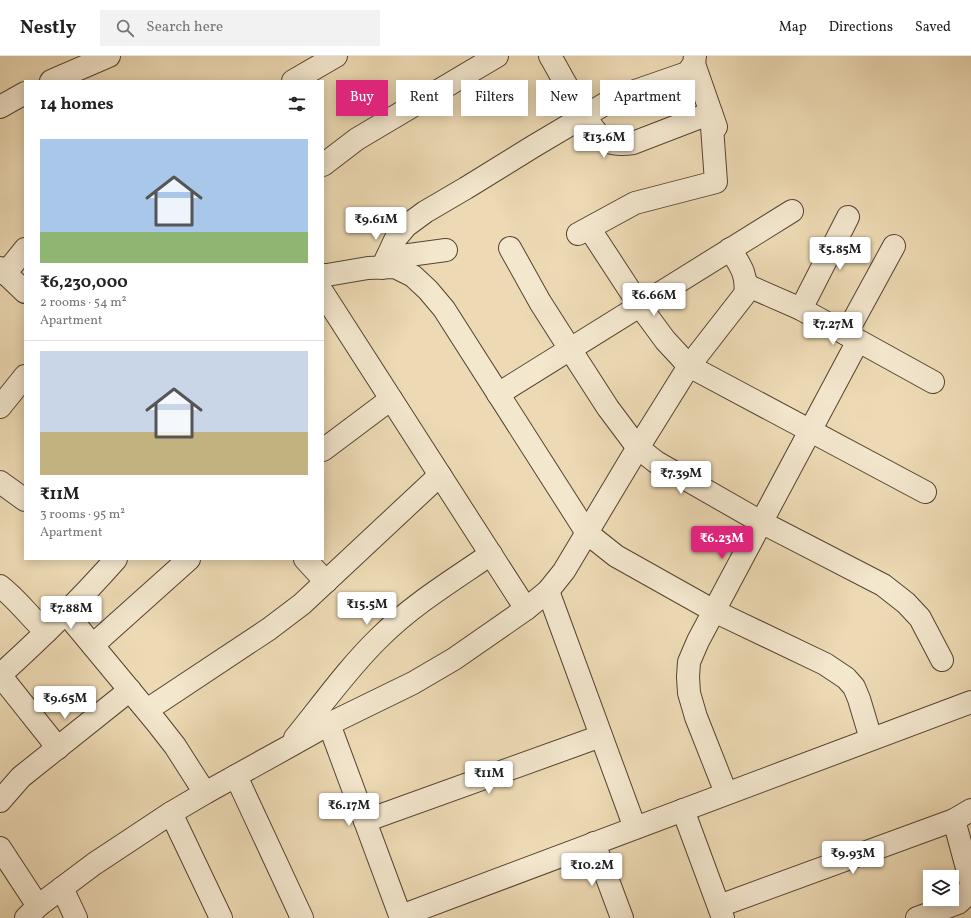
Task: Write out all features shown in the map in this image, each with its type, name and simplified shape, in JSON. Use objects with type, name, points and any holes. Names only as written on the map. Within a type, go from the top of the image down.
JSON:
[{"type":"street","points":[[53,80],[109,56]]},
{"type":"street","points":[[295,80],[336,56]]},
{"type":"street","points":[[324,164],[357,139],[497,56]]},
{"type":"street","points":[[550,56],[564,80]]},
{"type":"street","points":[[592,112],[615,98],[687,73],[694,60]]},
{"type":"street","points":[[694,60],[711,113],[730,164]]},
{"type":"street","points":[[0,107],[24,94]]},
{"type":"street","points":[[384,263],[396,238],[406,226],[425,212],[585,116],[598,134],[608,142],[620,144],[634,143],[711,113]]},
{"type":"street","points":[[711,113],[716,182],[635,203],[585,234],[665,340],[689,366],[925,492]]},
{"type":"street","points":[[498,394],[792,211]]},
{"type":"street","points":[[801,309],[848,217]]},
{"type":"street","points":[[726,793],[696,717],[689,693],[689,662],[698,641],[810,430],[894,246]]},
{"type":"street","points":[[510,248],[540,302],[570,349],[608,408],[638,448],[656,462],[761,522],[883,585],[906,603],[920,618],[942,660]]},
{"type":"street","points":[[0,848],[32,912],[94,864],[172,813],[329,724],[413,683],[454,659],[526,609],[548,591],[564,571],[689,366],[745,294],[745,277],[741,266],[730,249]]},
{"type":"street","points":[[24,250],[3,271],[24,291]]},
{"type":"street","points":[[324,275],[368,268],[384,263],[446,250]]},
{"type":"street","points":[[384,263],[413,276],[428,290],[444,309],[587,532],[616,556],[714,611],[826,664],[846,678],[854,687],[859,699],[871,739]]},
{"type":"street","points":[[746,285],[801,309],[933,382]]},
{"type":"street","points":[[324,295],[526,609]]},
{"type":"street","points":[[0,407],[16,385]]},
{"type":"street","points":[[324,449],[391,399]]},
{"type":"street","points":[[147,710],[269,629],[302,604],[440,475]]},
{"type":"street","points":[[0,482],[24,499]]},
{"type":"street","points":[[288,747],[379,638],[407,613],[491,554]]},
{"type":"street","points":[[58,748],[0,675],[46,632],[115,560]]},
{"type":"street","points":[[93,645],[188,560]]},
{"type":"street","points":[[306,560],[326,582]]},
{"type":"street","points":[[0,586],[12,596],[33,620],[46,632]]},
{"type":"street","points":[[548,591],[634,828]]},
{"type":"street","points":[[65,612],[175,746],[205,793]]},
{"type":"street","points":[[0,801],[21,777],[130,690]]},
{"type":"street","points":[[329,724],[401,917],[726,793],[971,702]]},
{"type":"street","points":[[365,821],[601,736]]},
{"type":"street","points":[[236,776],[302,918]]},
{"type":"street","points":[[683,810],[721,912],[965,820],[971,883],[968,894],[958,903],[917,918]]},
{"type":"street","points":[[172,813],[221,918]]},
{"type":"street","points":[[594,843],[622,918]]},
{"type":"street","points":[[62,888],[76,918]]}]
